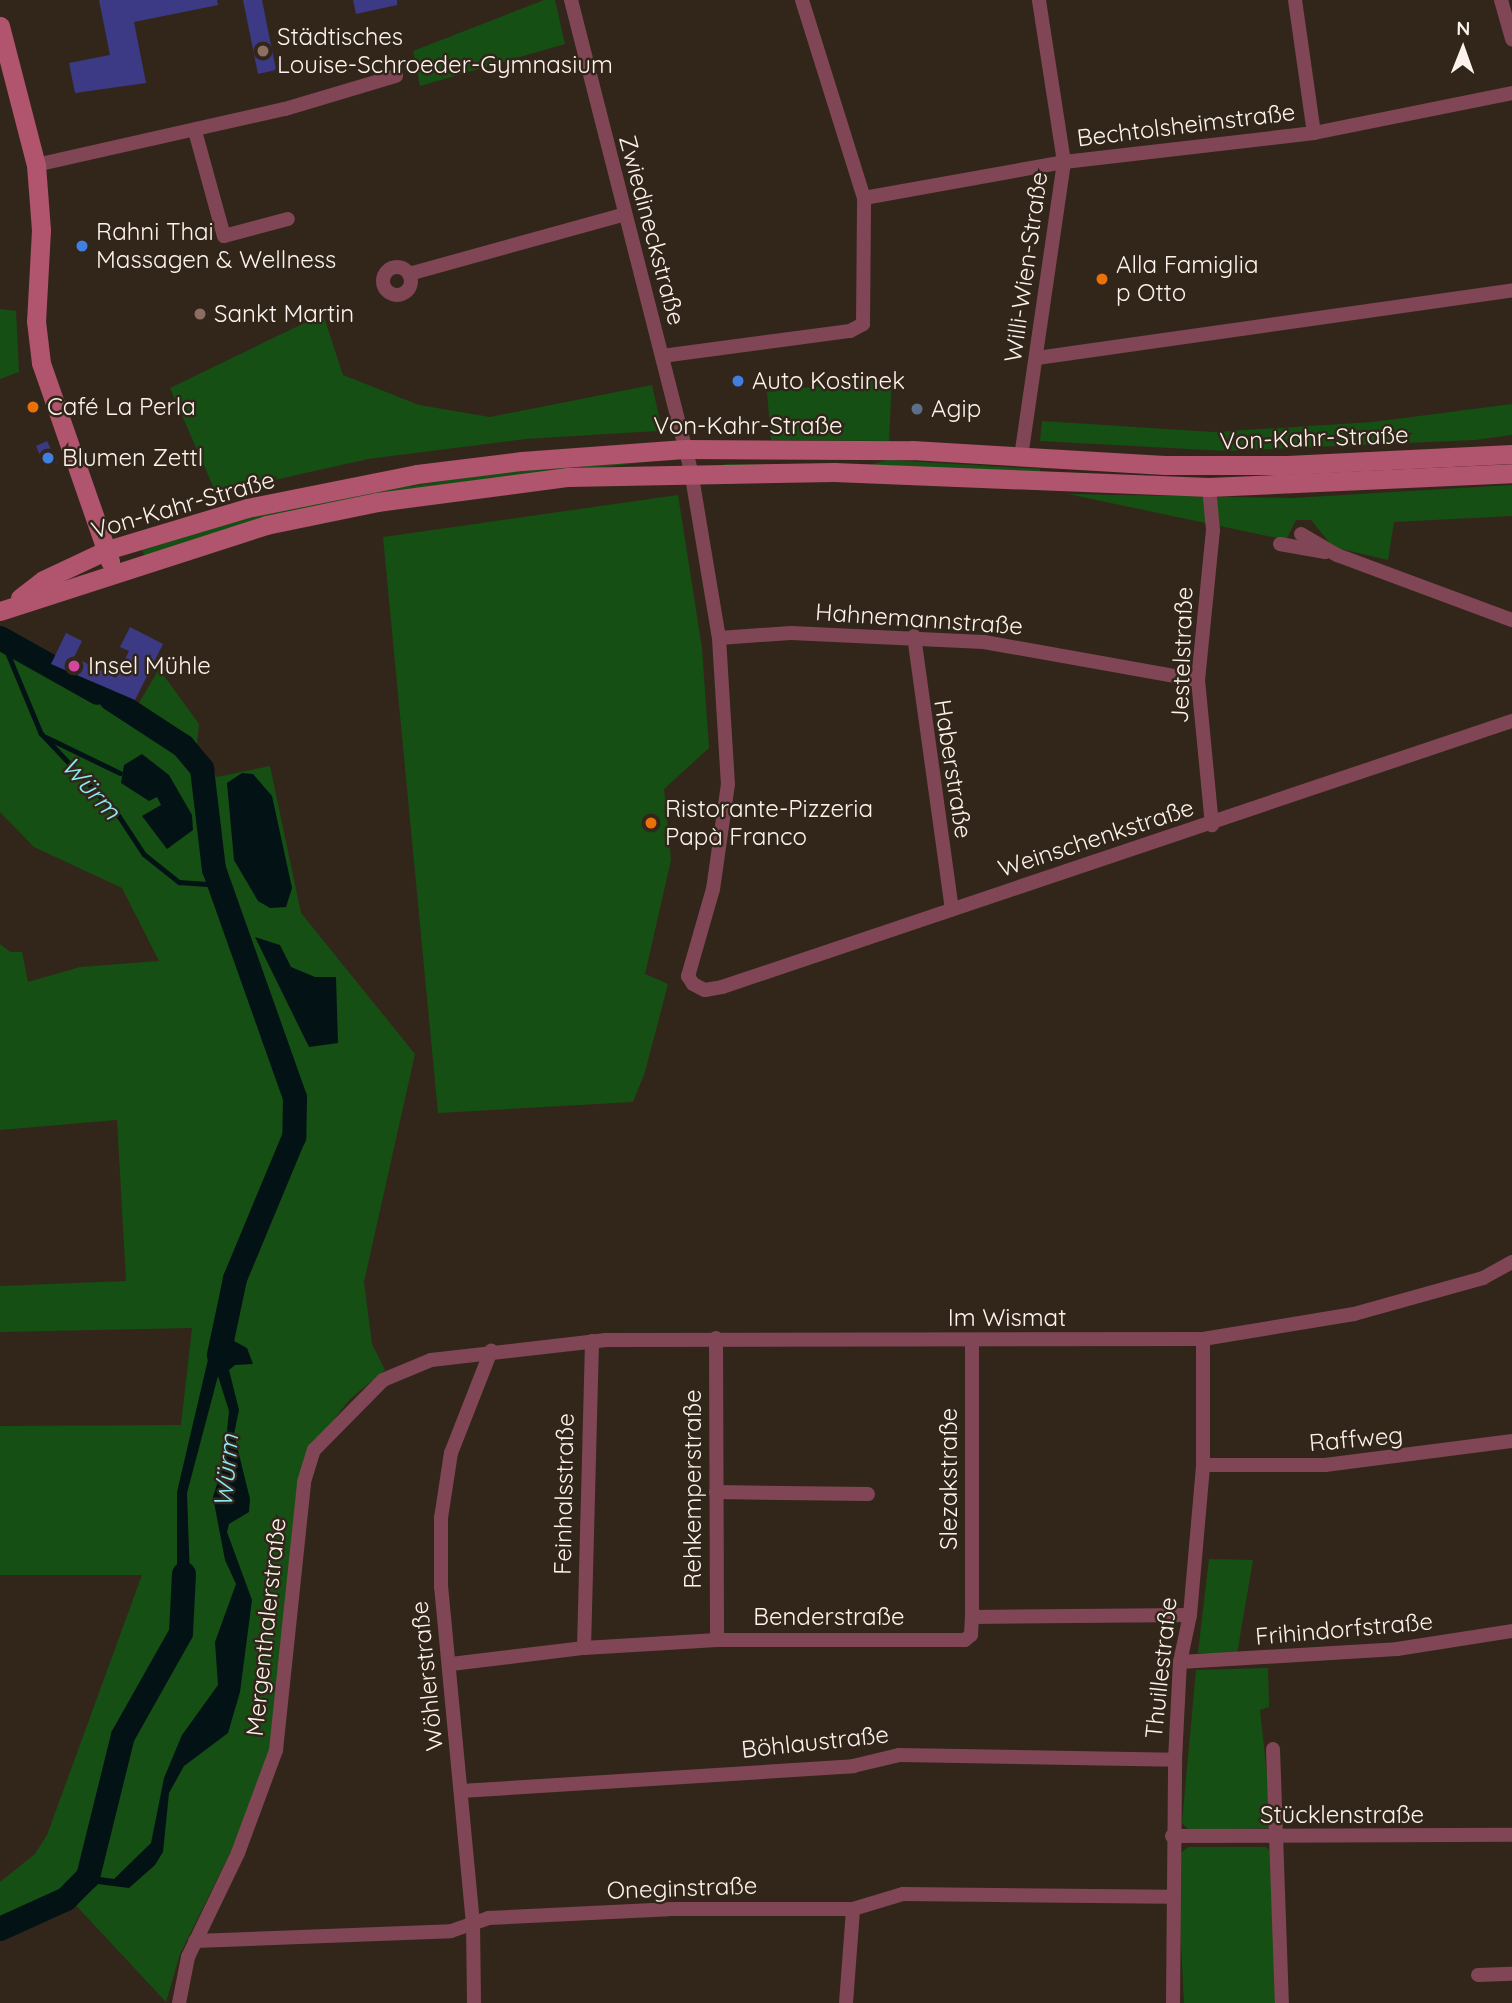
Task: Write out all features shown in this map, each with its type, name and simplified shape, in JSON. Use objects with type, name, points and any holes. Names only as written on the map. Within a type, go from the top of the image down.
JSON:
[{"type":"main road","points":[[0,26],[36,165],[41,230],[36,321],[41,363],[114,572]]},
{"type":"main road","name":"Von-Kahr-Straße","points":[[5,609],[43,580],[107,550],[247,508],[417,474],[685,449],[912,450],[1021,457],[1287,465],[1512,454]]},
{"type":"main road","name":"Von-Kahr-Straße","points":[[5,609],[230,534],[358,505],[568,477],[691,471],[1209,487],[1512,473]]},
{"type":"street","name":"Zwiedineckstraße","points":[[571,0],[691,471],[719,638],[728,784],[713,889],[688,976],[693,984]]},
{"type":"street","points":[[662,356],[850,331],[863,324],[864,198],[802,0]]},
{"type":"street","name":"Willi-Wien-Straße","points":[[1021,457],[1063,162],[1039,0]]},
{"type":"street","points":[[1295,0],[1314,133]]},
{"type":"street","points":[[1501,0],[1512,39]]},
{"type":"street","points":[[36,165],[195,131],[396,76]]},
{"type":"street","name":"Bechtolsheimstraße","points":[[864,198],[1063,162],[1314,133],[1512,93]]},
{"type":"street","points":[[195,131],[224,236],[288,219]]},
{"type":"street","points":[[409,274],[625,214]]},
{"type":"street","points":[[1037,358],[1512,290]]},
{"type":"street","name":"Jestelstraße","points":[[1209,487],[1213,530],[1198,680],[1212,825]]},
{"type":"street","points":[[1301,534],[1337,555]]},
{"type":"street","points":[[1280,544],[1337,555],[1512,620]]},
{"type":"street","name":"Hahnemannstraße","points":[[719,638],[914,636],[984,642],[1198,680]]},
{"type":"street","name":"Haberstraße","points":[[914,636],[952,909]]},
{"type":"street","name":"Weinschenkstraße","points":[[693,984],[705,990],[722,987],[1212,825],[1242,808],[1512,721]]},
{"type":"street","name":"Im Wismat","points":[[491,1351],[592,1341],[716,1338],[972,1341],[1203,1339],[1354,1314],[1483,1278],[1512,1262]]},
{"type":"street","name":"Rehkemperstraße","points":[[716,1338],[717,1640]]},
{"type":"street","name":"Thuillestraße","points":[[1172,2003],[1170,1896],[1175,1760],[1180,1662],[1190,1615],[1203,1465],[1203,1339]]},
{"type":"street","name":"Feinhalsstraße","points":[[584,1648],[592,1341]]},
{"type":"street","name":"Slezakstraße","points":[[972,1341],[972,1618]]},
{"type":"street","name":"Wöhlerstraße","points":[[474,2003],[473,1924],[452,1664],[441,1587],[441,1518],[451,1452],[491,1351]]},
{"type":"street","name":"Mergenthalerstraße","points":[[179,2003],[181,1977],[195,1941],[238,1853],[276,1750],[302,1496],[314,1450],[383,1380],[430,1360],[491,1351]]},
{"type":"street","name":"Raffweg","points":[[1203,1465],[1325,1465],[1512,1441]]},
{"type":"street","points":[[716,1492],[868,1494]]},
{"type":"street","points":[[972,1618],[1190,1615]]},
{"type":"street","name":"Benderstraße","points":[[452,1664],[584,1648],[717,1640],[965,1640],[971,1635],[972,1618]]},
{"type":"street","name":"Frihindorfstraße","points":[[1180,1662],[1397,1649],[1512,1631]]},
{"type":"street","points":[[1273,1749],[1282,2003]]},
{"type":"street","name":"Böhlaustraße","points":[[461,1791],[853,1766],[899,1755],[1175,1760]]},
{"type":"street","name":"Stücklenstraße","points":[[1172,1836],[1276,1839],[1512,1835]]},
{"type":"street","name":"Oneginstraße","points":[[195,1941],[451,1931],[473,1924],[669,1909],[853,1909],[903,1894],[1170,1896]]},
{"type":"street","points":[[846,2003],[853,1909]]},
{"type":"street","points":[[1478,1975],[1512,1974]]},
{"type":"green space","points":[[544,0],[555,0],[565,44],[420,86],[413,51]]},
{"type":"green space","points":[[0,309],[16,311],[19,372],[0,379]]},
{"type":"green space","points":[[323,314],[343,375],[419,405],[490,417],[652,385],[661,425],[657,431],[526,439],[368,459],[216,493],[170,388]]},
{"type":"green space","points":[[892,378],[889,441],[771,440],[767,392]]},
{"type":"green space","points":[[1512,404],[1512,435],[1475,440],[1226,451],[1040,441],[1042,421],[1213,432],[1373,422]]},
{"type":"green space","points":[[888,460],[1040,469],[1040,476],[725,468],[724,464],[869,465]]},
{"type":"green space","points":[[647,462],[571,471],[146,559],[142,550],[235,521],[376,491],[505,472]]},
{"type":"green space","points":[[1512,485],[1512,516],[1394,522],[1388,560],[1333,547],[1311,520],[1296,520],[1286,540],[1068,494],[1292,498]]},
{"type":"green space","points":[[678,495],[702,648],[709,748],[664,789],[671,860],[645,974],[668,984],[645,1072],[633,1102],[438,1113],[383,537]]},
{"type":"green space","points":[[9,632],[48,664],[136,708],[159,669],[199,724],[196,752],[217,777],[270,766],[301,913],[415,1054],[364,1282],[372,1344],[385,1370],[350,1399],[309,1451],[270,1756],[242,1829],[180,1954],[166,2002],[70,1899],[0,1931],[0,1882],[35,1854],[47,1835],[142,1575],[0,1575],[0,1426],[181,1425],[192,1328],[0,1332],[0,1286],[126,1281],[117,1120],[0,1130],[0,944],[10,952],[22,952],[28,982],[80,967],[159,961],[122,888],[34,847],[0,812],[0,637]]},
{"type":"green space","points":[[1209,1559],[1253,1560],[1237,1654],[1198,1653]]},
{"type":"green space","points":[[1268,1668],[1269,1707],[1260,1710],[1272,1820],[1268,1828],[1189,1830],[1182,1823],[1196,1670]]},
{"type":"green space","points":[[1188,1847],[1266,1847],[1270,1851],[1276,2003],[1184,2003],[1179,1905],[1181,1853]]},
{"type":"water","points":[[142,754],[169,775],[192,815],[193,830],[167,849],[142,816],[161,805],[157,797],[149,801],[121,783],[124,765]]},
{"type":"water","points":[[242,773],[253,774],[272,796],[292,888],[286,907],[270,908],[258,901],[234,860],[227,783]]},
{"type":"water","points":[[255,937],[280,945],[291,967],[315,977],[336,977],[338,1043],[309,1047]]},
{"type":"water","points":[[217,1321],[234,1326],[234,1341],[247,1348],[253,1364],[235,1365],[229,1370],[239,1410],[234,1434],[250,1499],[249,1512],[229,1524],[227,1532],[252,1600],[240,1692],[228,1733],[184,1766],[169,1793],[163,1852],[155,1865],[129,1888],[90,1883],[93,1876],[114,1879],[151,1843],[164,1778],[182,1735],[218,1685],[215,1642],[236,1584],[225,1560],[213,1497],[224,1462],[229,1411],[218,1376],[187,1493],[191,1607],[177,1606],[177,1492]]},
{"type":"building","points":[[99,0],[217,0],[218,5],[134,22],[146,83],[75,93],[69,63],[110,55]]},
{"type":"building","name":"Städtisches Louise-Schroeder-Gymnasium","points":[[243,0],[262,0],[276,70],[258,74]]},
{"type":"building","points":[[353,0],[397,0],[397,5],[356,14]]},
{"type":"building","name":"Blumen Zettl","points":[[47,441],[57,463],[45,468],[36,446]]},
{"type":"building","name":"Insel Mühle","points":[[130,627],[163,644],[135,700],[51,664],[66,633],[82,641],[74,657],[116,678],[129,651],[120,647]]},
{"type":"waterway","name":"Würm","points":[[0,638],[98,693]]},
{"type":"waterway","name":"Würm","points":[[4,644],[41,733],[119,816],[144,854],[179,882],[220,885]]},
{"type":"waterway","name":"Würm","points":[[111,699],[183,746],[202,769],[214,869],[295,1098],[294,1137],[235,1279],[219,1355]]},
{"type":"waterway","points":[[46,737],[120,773]]},
{"type":"waterway","name":"Würm","points":[[0,1929],[66,1899],[88,1877],[123,1736],[181,1633],[184,1574]]},
{"type":"place","name":"Städtisches Louise-Schroeder-Gymnasium","points":[[263,51]]},
{"type":"place","name":"Rahni Thai Massagen & Wellness","points":[[82,246]]},
{"type":"place","name":"Alla Famiglia p Otto","points":[[1102,279]]},
{"type":"place","name":"Sankt Martin","points":[[200,314]]},
{"type":"place","name":"Auto Kostinek","points":[[738,381]]},
{"type":"place","name":"Café La Perla","points":[[33,407]]},
{"type":"place","name":"Agip","points":[[917,409]]},
{"type":"place","name":"Blumen Zettl","points":[[48,458]]},
{"type":"place","name":"Insel Mühle","points":[[74,666]]},
{"type":"place","name":"Ristorante-Pizzeria Papà Franco","points":[[651,823]]}]
